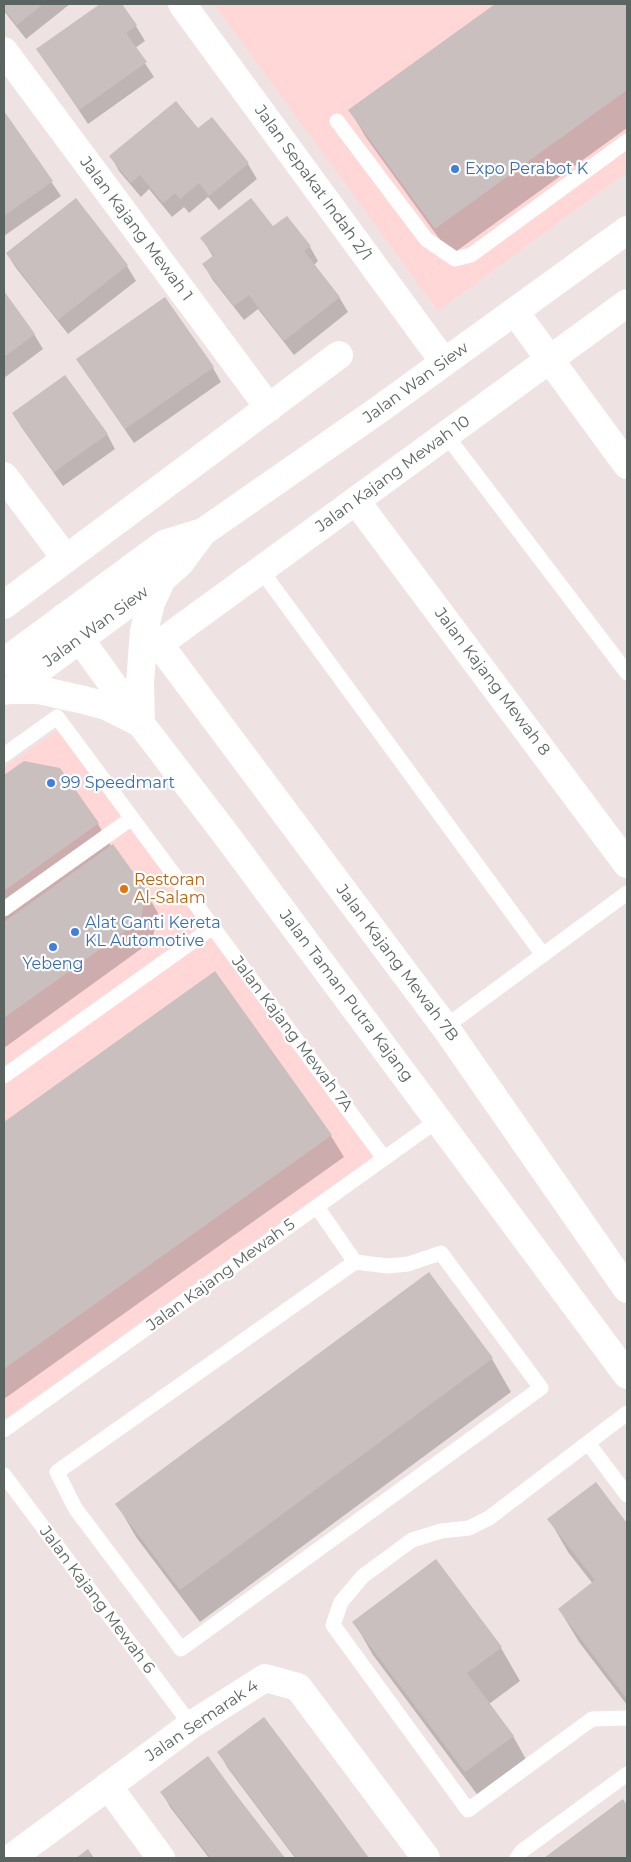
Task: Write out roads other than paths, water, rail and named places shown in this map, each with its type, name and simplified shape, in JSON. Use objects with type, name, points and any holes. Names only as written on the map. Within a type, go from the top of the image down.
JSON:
[{"type":"street","name":"Jalan Sepakat Indah 2/1","points":[[182,4],[444,362]]},
{"type":"street","name":"Jalan Kajang Mewah 1","points":[[4,51],[269,408]]},
{"type":"street","name":"Jalan Wan Siew","points":[[4,662],[164,544],[202,532],[515,312],[627,230]]},
{"type":"street","name":"Jalan Kajang Mewah 10","points":[[159,644],[627,304]]},
{"type":"street","points":[[515,312],[624,454]]},
{"type":"street","points":[[4,605],[339,356]]},
{"type":"street","points":[[4,476],[66,558]]},
{"type":"street","name":"Jalan Kajang Mewah 8","points":[[356,501],[627,864]]},
{"type":"street","name":"Jalan Wan Siew","points":[[7,690],[162,579],[180,563],[202,532]]},
{"type":"street","points":[[7,690],[39,690],[84,700],[114,710],[141,724],[141,673],[144,631],[151,603],[162,579]]},
{"type":"street","name":"Jalan Taman Putra Kajang","points":[[64,617],[141,724],[224,832],[627,1375]]},
{"type":"street","name":"Jalan Kajang Mewah 7B","points":[[159,644],[445,1027],[627,1289]]},
{"type":"street","name":"Jalan Semarak 4","points":[[11,1858],[191,1725],[265,1678],[298,1686],[426,1858]]},
{"type":"street","points":[[108,1786],[161,1858]]},
{"type":"lane","points":[[337,121],[426,239],[455,259],[471,255],[627,141]]},
{"type":"lane","points":[[446,435],[627,673]]},
{"type":"lane","points":[[261,570],[543,955]]},
{"type":"lane","name":"Jalan Kajang Mewah 7A","points":[[4,755],[57,717],[384,1158]]},
{"type":"lane","points":[[4,909],[132,818]]},
{"type":"lane","points":[[445,1027],[627,893]]},
{"type":"lane","points":[[4,1076],[213,928]]},
{"type":"lane","name":"Jalan Kajang Mewah 5","points":[[4,1430],[438,1120]]},
{"type":"lane","points":[[317,1207],[355,1262],[388,1266],[408,1264],[441,1253],[541,1388],[180,1649],[75,1508],[56,1472],[355,1262]]},
{"type":"lane","points":[[627,1413],[489,1518],[469,1528],[441,1531],[412,1540],[363,1576],[340,1602],[333,1625],[468,1810],[592,1719],[627,1718]]},
{"type":"lane","points":[[588,1443],[627,1495]]},
{"type":"lane","name":"Jalan Kajang Mewah 6","points":[[4,1475],[191,1725]]},
{"type":"lane","points":[[517,1858],[522,1851],[627,1774]]},
{"type":"place","name":"Expo Perabot K","points":[[455,169]]},
{"type":"place","name":"99 Speedmart","points":[[51,783]]},
{"type":"place","name":"Restoran Al-Salam","points":[[124,889]]},
{"type":"place","name":"Alat Ganti Kereta KL Automotive","points":[[75,932]]},
{"type":"place","name":"Yebeng","points":[[53,947]]}]
